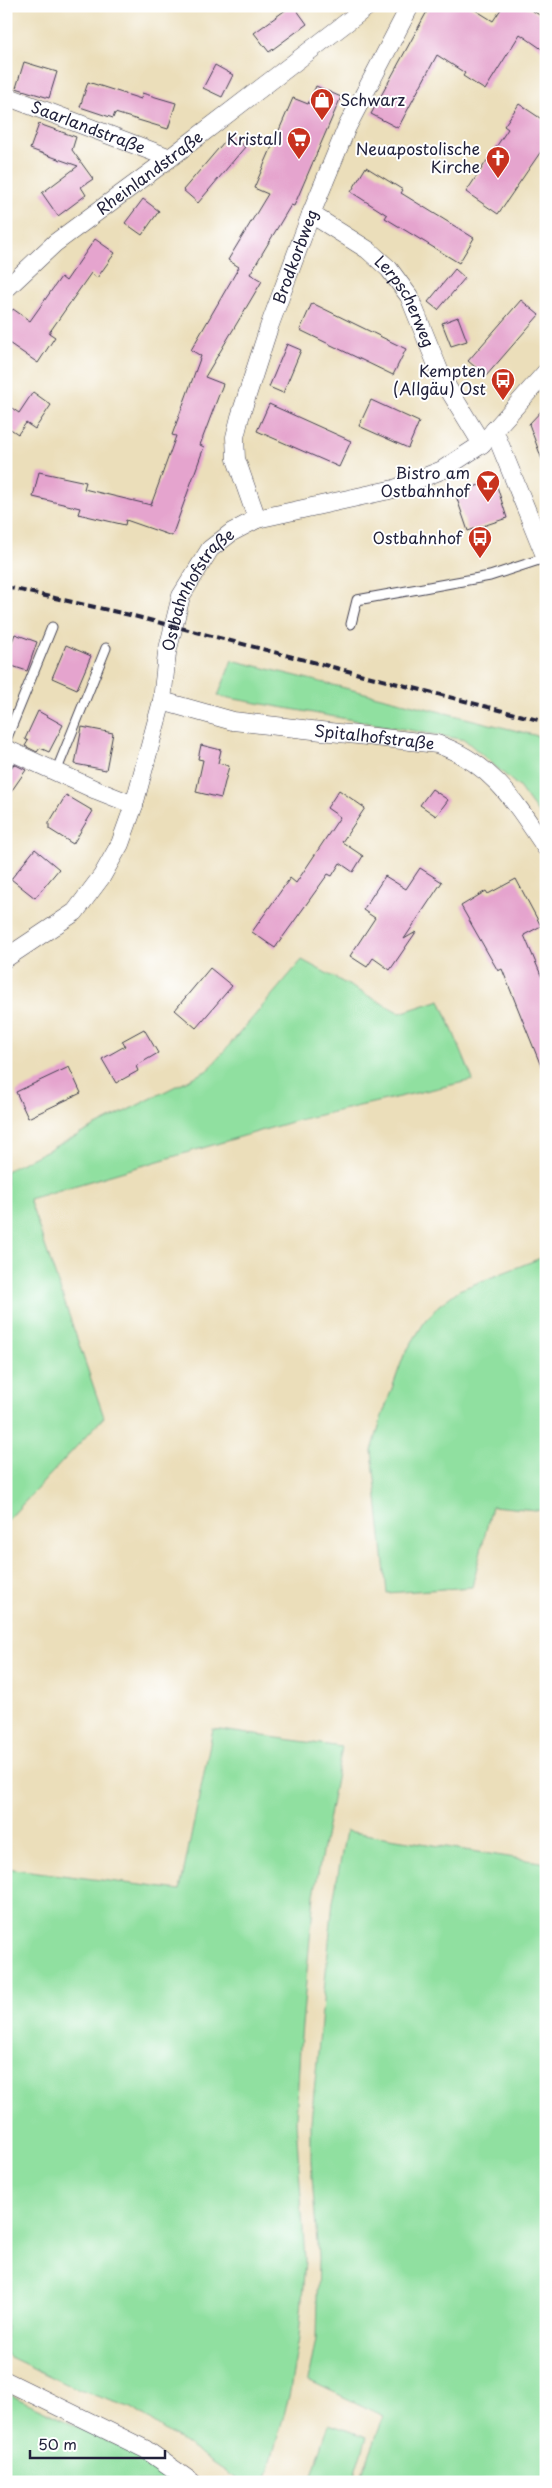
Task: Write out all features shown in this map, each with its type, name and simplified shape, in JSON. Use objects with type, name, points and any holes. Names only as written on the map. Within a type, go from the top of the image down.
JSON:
[{"type":"street","name":"Rheinlandstraße","points":[[6,289],[55,243],[170,158],[368,6]]},
{"type":"street","name":"Brodkorbweg","points":[[257,518],[236,459],[235,437],[269,327],[311,214],[347,127],[410,6]]},
{"type":"street","name":"Saarlandstraße","points":[[6,96],[170,158]]},
{"type":"street","name":"Lerpscherweg","points":[[311,214],[368,250],[389,269],[409,296],[443,380],[482,444]]},
{"type":"street","name":"Ostbahnhofstraße","points":[[6,958],[74,912],[102,876],[120,844],[134,805],[162,701],[167,654],[180,596],[210,548],[232,532],[257,518],[394,489],[442,470],[482,444],[546,372]]},
{"type":"street","points":[[494,430],[546,558]]},
{"type":"street","name":"Spitalhofstraße","points":[[162,701],[232,722],[437,744],[450,748],[492,775],[516,803],[546,848]]},
{"type":"street","points":[[8,752],[134,805]]},
{"type":"street","points":[[6,2381],[145,2450],[192,2482]]},
{"type":"lane","points":[[351,624],[357,600],[490,576],[546,558]]},
{"type":"lane","points":[[8,752],[52,627]]},
{"type":"lane","points":[[56,772],[106,648]]},
{"type":"green space","points":[[232,660],[546,738],[546,824],[519,787],[465,740],[218,696]]},
{"type":"green space","points":[[302,960],[400,1013],[440,1000],[473,1080],[298,1120],[29,1199],[104,1417],[6,1522],[6,1171],[208,1070]]},
{"type":"green space","points":[[546,1256],[546,1511],[492,1506],[472,1587],[387,1593],[372,1451],[381,1419],[404,1355],[424,1323],[438,1306],[459,1290]]},
{"type":"green space","points":[[213,1729],[342,1747],[314,1895],[300,2047],[296,2121],[305,2260],[299,2337],[289,2397],[265,2482],[241,2482],[132,2408],[79,2390],[6,2355],[6,1868],[180,1890]]},
{"type":"green space","points":[[346,1831],[546,1863],[546,2482],[359,2482],[384,2416],[308,2380],[316,2339],[318,2257],[311,2163],[311,2122],[333,1901]]},
{"type":"green space","points":[[6,2393],[140,2456],[176,2482],[6,2482]]},
{"type":"green space","points":[[329,2424],[367,2437],[353,2482],[310,2482]]},
{"type":"building","points":[[291,6],[294,6],[307,24],[269,52],[254,33]]},
{"type":"building","points":[[430,6],[469,6],[493,21],[503,6],[525,6],[546,19],[546,52],[520,34],[485,90],[463,76],[465,73],[437,55],[398,128],[371,114]]},
{"type":"building","points":[[24,62],[57,72],[49,98],[16,88]]},
{"type":"building","points":[[215,65],[233,75],[222,97],[203,88]]},
{"type":"building","points":[[88,82],[141,99],[142,93],[176,103],[168,129],[115,113],[113,118],[80,107]]},
{"type":"building","points":[[316,86],[341,97],[294,206],[291,205],[250,274],[262,281],[205,377],[223,384],[200,445],[204,447],[172,536],[126,520],[125,525],[78,514],[80,508],[33,497],[39,472],[86,482],[84,489],[151,505],[176,436],[172,435],[201,356],[191,350],[239,267],[228,260],[268,194],[254,188],[293,98],[308,104]]},
{"type":"building","points":[[519,104],[546,122],[546,144],[498,214],[466,192],[508,129],[504,126]]},
{"type":"building","points":[[39,124],[76,137],[72,150],[93,179],[81,187],[86,195],[58,216],[42,193],[78,166],[30,149]]},
{"type":"building","points":[[230,135],[245,147],[198,203],[183,190]]},
{"type":"building","points":[[366,167],[403,190],[401,193],[474,238],[459,263],[385,218],[387,215],[351,192]]},
{"type":"building","points":[[143,199],[159,211],[142,235],[125,223]]},
{"type":"building","points":[[95,239],[115,253],[97,278],[91,273],[49,333],[55,337],[38,363],[6,341],[6,319],[13,309],[30,321],[61,277],[66,281]]},
{"type":"building","points":[[455,269],[465,278],[438,310],[428,302]]},
{"type":"building","points":[[521,300],[539,315],[486,376],[468,361]]},
{"type":"building","points":[[312,303],[406,349],[393,375],[300,330]]},
{"type":"building","points":[[458,317],[467,341],[451,346],[442,323]]},
{"type":"building","points":[[287,344],[301,350],[283,393],[269,387]]},
{"type":"building","points":[[33,392],[51,405],[35,429],[26,423],[18,434],[6,426],[6,404],[19,413]]},
{"type":"building","points":[[371,400],[419,422],[408,448],[359,426]]},
{"type":"building","points":[[269,404],[351,441],[339,467],[257,431]]},
{"type":"building","points":[[546,406],[546,465],[544,465],[529,424]]},
{"type":"building","points":[[495,480],[507,518],[468,531],[455,493]]},
{"type":"building","points":[[15,634],[37,642],[27,671],[6,664],[6,657]]},
{"type":"building","points":[[66,645],[91,656],[77,689],[52,678]]},
{"type":"building","points":[[38,711],[63,725],[49,752],[40,748],[37,752],[25,746],[28,741],[25,739]]},
{"type":"building","points":[[82,727],[113,733],[106,770],[75,764]]},
{"type":"building","points":[[201,745],[221,750],[218,763],[229,766],[221,798],[196,792],[203,760],[198,759]]},
{"type":"building","points":[[14,764],[26,770],[6,799],[6,774]]},
{"type":"building","points":[[432,789],[448,800],[436,816],[420,805]]},
{"type":"building","points":[[339,790],[365,808],[342,842],[363,856],[353,872],[340,863],[332,876],[328,874],[275,948],[252,932],[290,878],[296,883],[340,817],[327,808]]},
{"type":"building","points":[[66,795],[93,811],[73,844],[49,829],[49,823]]},
{"type":"building","points":[[35,849],[59,869],[35,898],[11,879]]},
{"type":"building","points":[[420,868],[442,882],[404,939],[416,932],[390,970],[373,958],[367,967],[350,956],[375,918],[363,910],[385,876],[406,889]]},
{"type":"building","points":[[516,879],[541,926],[524,935],[546,987],[545,1076],[502,969],[498,971],[461,906],[486,891],[488,894]]},
{"type":"building","points":[[210,968],[232,986],[196,1028],[175,1010]]},
{"type":"building","points":[[144,1029],[158,1053],[136,1066],[138,1071],[116,1083],[102,1059],[125,1046],[122,1041]]},
{"type":"building","points":[[69,1067],[81,1093],[28,1118],[16,1092]]},
{"type":"railway","points":[[6,587],[130,615],[546,722]]},
{"type":"place","name":"Schwarz","points":[[322,121]]},
{"type":"place","name":"Kristall","points":[[299,160]]},
{"type":"place","name":"Neuapostolische Kirche","points":[[498,179]]},
{"type":"place","name":"Kempten (Allgäu) Ost","points":[[503,401]]},
{"type":"place","name":"Bistro am Ostbahnhof","points":[[488,503]]},
{"type":"place","name":"Ostbahnhof","points":[[480,559]]}]
